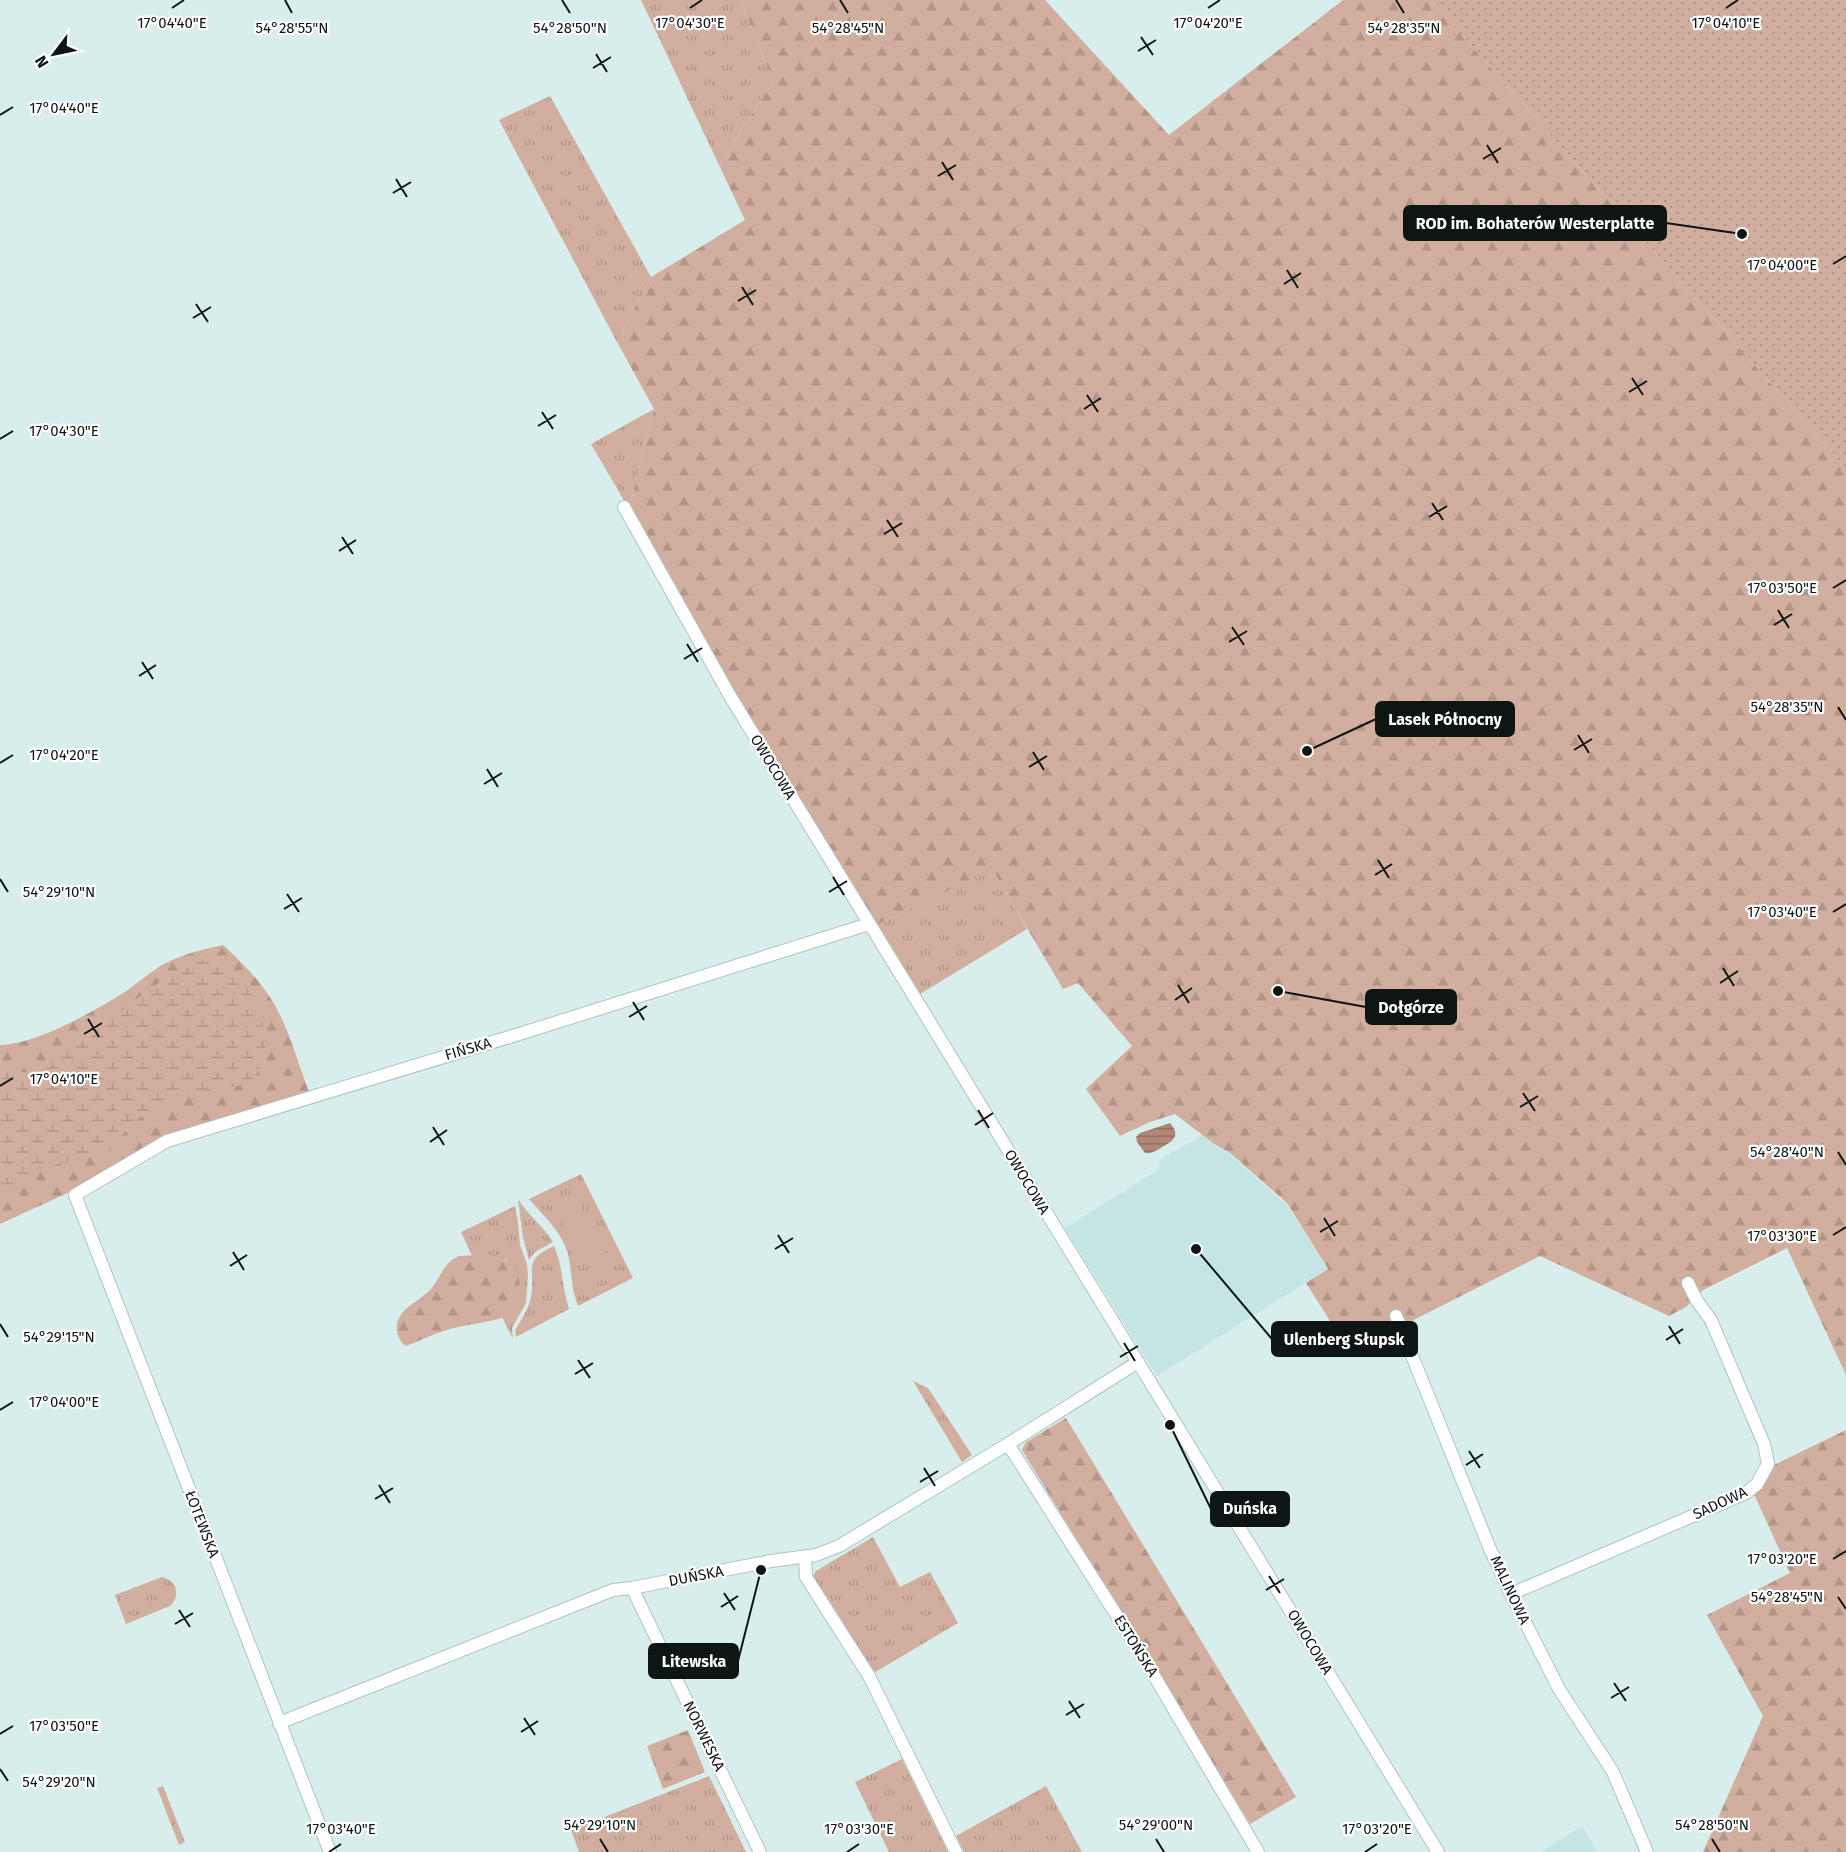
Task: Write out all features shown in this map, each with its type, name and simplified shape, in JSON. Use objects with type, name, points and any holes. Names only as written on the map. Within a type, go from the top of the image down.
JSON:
[{"type":"street","name":"OWOCOWA","points":[[624,507],[730,696],[1438,1852]]},
{"type":"street","name":"FIŃSKA","points":[[75,1195],[167,1141],[869,924]]},
{"type":"street","name":"ŁOTEWSKA","points":[[75,1195],[330,1852]]},
{"type":"street","name":"SADOWA","points":[[1511,1594],[1746,1493],[1757,1484],[1768,1464],[1764,1444],[1712,1320],[1696,1301],[1688,1282]]},
{"type":"street","name":"MALINOWA","points":[[1396,1316],[1490,1549],[1511,1594],[1558,1689],[1613,1773],[1647,1852]]},
{"type":"street","name":"DUŃSKA","points":[[279,1723],[613,1590],[771,1561],[805,1557],[827,1551],[848,1542],[1138,1362]]},
{"type":"street","name":"ESTOŃSKA","points":[[1008,1444],[1143,1657],[1258,1852]]},
{"type":"street","points":[[805,1557],[807,1576],[869,1676],[956,1852]]},
{"type":"street","name":"NORWESKA","points":[[632,1588],[760,1852]]},
{"type":"shaded area","points":[[1170,1123],[1175,1130],[1173,1139],[1150,1153],[1145,1153],[1136,1137],[1140,1133]]},
{"type":"shaded area","points":[[1202,1135],[1229,1154],[1286,1204],[1327,1269],[1157,1376],[1065,1228],[1158,1170],[1160,1160]]},
{"type":"shaded area","points":[[1582,1826],[1598,1852],[1540,1852]]},
{"type":"green space","points":[[641,0],[741,0],[773,82],[719,165]]},
{"type":"green space","points":[[741,0],[1045,0],[1169,135],[1343,0],[1431,0],[1846,468],[1846,1375],[1787,1248],[1703,1290],[1686,1307],[1669,1316],[1540,1256],[1351,1354],[1306,1283],[1328,1269],[1287,1203],[1230,1153],[1175,1114],[1150,1122],[1120,1136],[1086,1089],[1132,1046],[1078,983],[1063,989],[992,869],[873,927],[698,633],[629,509],[654,409],[617,342],[651,277],[745,220],[719,165],[773,82]]},
{"type":"green space","points":[[1431,0],[1846,0],[1846,468]]},
{"type":"green space","points":[[550,96],[651,277],[617,342],[499,120]]},
{"type":"green space","points":[[654,409],[629,509],[591,444]]},
{"type":"green space","points":[[992,868],[1027,929],[915,997],[873,927]]},
{"type":"green space","points":[[223,945],[252,974],[274,1004],[286,1028],[309,1092],[165,1136],[72,1191],[0,1224],[0,1045],[30,1039],[62,1027],[120,995],[163,964],[189,953]]},
{"type":"green space","points":[[203,959],[214,960],[228,967],[243,982],[254,999],[261,1018],[265,1040],[259,1070],[255,1076],[248,1082],[236,1086],[189,1093],[178,1098],[143,1115],[106,1152],[43,1168],[31,1174],[0,1198],[0,1070],[24,1072],[42,1069],[61,1052],[82,1040],[172,973],[185,965]]},
{"type":"green space","points":[[581,1174],[633,1278],[578,1306],[565,1245],[552,1224],[529,1199]]},
{"type":"green space","points":[[573,1192],[616,1273],[596,1283],[553,1203]]},
{"type":"green space","points":[[518,1199],[553,1242],[535,1252],[529,1260],[523,1238]]},
{"type":"green space","points":[[515,1206],[520,1245],[527,1264],[528,1275],[526,1303],[512,1328],[513,1339],[502,1317],[511,1314],[508,1260],[472,1256],[461,1232]]},
{"type":"green space","points":[[554,1246],[569,1309],[516,1337],[515,1331],[530,1301],[533,1263],[543,1252]]},
{"type":"green space","points":[[459,1256],[492,1257],[514,1265],[519,1279],[519,1302],[516,1310],[506,1316],[448,1330],[406,1346],[397,1333],[399,1317],[429,1291],[445,1267]]},
{"type":"green space","points":[[913,1381],[928,1388],[972,1455],[962,1462]]},
{"type":"green space","points":[[1066,1418],[1296,1797],[1250,1824],[1022,1450],[1026,1442]]},
{"type":"green space","points":[[1846,1430],[1846,1852],[1703,1852],[1763,1716],[1707,1615],[1790,1573],[1754,1494],[1772,1466]]},
{"type":"green space","points":[[873,1537],[900,1587],[930,1572],[958,1623],[872,1674],[812,1577],[816,1571]]},
{"type":"green space","points":[[162,1577],[171,1582],[176,1589],[176,1597],[170,1606],[126,1624],[115,1595]]},
{"type":"green space","points":[[688,1730],[705,1772],[663,1789],[647,1746]]},
{"type":"green space","points":[[902,1759],[948,1852],[889,1852],[855,1782]]},
{"type":"green space","points":[[709,1776],[746,1852],[579,1852],[571,1830]]},
{"type":"green space","points":[[163,1786],[185,1842],[179,1845],[157,1788]]},
{"type":"green space","points":[[1046,1786],[1082,1852],[964,1852],[956,1836]]},
{"type":"place","name":"ROD im. Bohaterów Westerplatte","points":[[1742,234]]},
{"type":"place","name":"Lasek Północny","points":[[1307,751]]},
{"type":"place","name":"Dołgórze","points":[[1278,991]]},
{"type":"place","name":"Ulenberg Słupsk","points":[[1196,1249]]},
{"type":"place","name":"Duńska","points":[[1170,1425]]},
{"type":"place","name":"Litewska","points":[[761,1570]]}]
